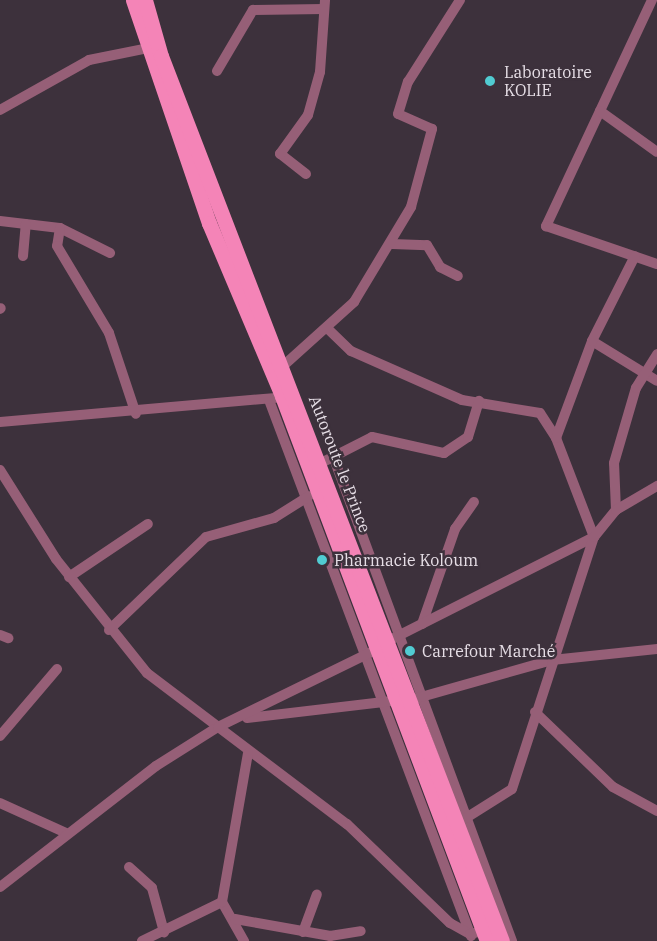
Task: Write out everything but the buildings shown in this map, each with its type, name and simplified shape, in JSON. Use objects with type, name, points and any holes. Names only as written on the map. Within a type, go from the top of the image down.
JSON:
[{"type":"main road","name":"Autoroute le Prince","points":[[133,0],[208,223],[275,398],[383,645],[502,941]]},
{"type":"main road","name":"Autoroute le Prince","points":[[146,0],[161,57],[283,366],[327,459],[383,645]]},
{"type":"main road","name":"Autoroute le Prince","points":[[404,700],[478,937]]},
{"type":"street","points":[[283,366],[328,329],[354,302],[392,244],[411,207],[432,129],[398,114],[408,82],[460,0]]},
{"type":"street","points":[[652,0],[546,226],[657,264]]},
{"type":"street","points":[[217,71],[253,10],[325,5],[320,72],[308,115],[280,154],[306,174]]},
{"type":"street","points":[[0,110],[89,60],[148,48]]},
{"type":"street","points":[[600,111],[657,152]]},
{"type":"street","points":[[0,222],[60,228],[110,253]]},
{"type":"street","points":[[23,256],[26,224]]},
{"type":"street","points":[[60,228],[57,246],[109,333],[136,414]]},
{"type":"street","points":[[392,244],[424,244],[440,267],[458,276]]},
{"type":"street","points":[[556,438],[592,341],[635,256]]},
{"type":"street","points":[[328,329],[351,351],[462,400],[479,401],[540,413],[556,438],[594,537]]},
{"type":"street","points":[[592,341],[645,376],[657,381]]},
{"type":"street","points":[[616,510],[614,463],[645,376],[657,354]]},
{"type":"street","points":[[0,422],[136,414],[275,398],[309,496],[383,645],[404,700],[466,818],[512,941]]},
{"type":"street","points":[[327,459],[372,437],[444,453],[468,437],[479,401]]},
{"type":"street","points":[[0,470],[69,578],[109,630],[147,673],[248,753],[348,824],[450,923],[478,937]]},
{"type":"street","points":[[466,818],[512,789],[552,660],[594,537],[616,510],[657,486]]},
{"type":"street","points":[[109,630],[206,537],[274,518],[309,496]]},
{"type":"street","points":[[422,624],[455,530],[474,502]]},
{"type":"street","points":[[69,578],[148,524]]},
{"type":"street","points":[[0,886],[66,833],[218,727],[238,720],[594,537]]},
{"type":"street","points":[[238,720],[298,709],[404,700],[552,660],[657,650]]},
{"type":"street","points":[[0,736],[57,669]]},
{"type":"street","points":[[536,712],[613,787],[657,811]]},
{"type":"street","points":[[244,941],[235,919],[222,902],[248,753]]},
{"type":"street","points":[[0,803],[66,833]]},
{"type":"street","points":[[129,867],[152,888],[164,932]]},
{"type":"street","points":[[303,932],[317,894]]},
{"type":"street","points":[[142,941],[222,902]]},
{"type":"street","points":[[235,919],[330,936],[361,931]]},
{"type":"place","name":"Laboratoire KOLIE","points":[[490,81]]},
{"type":"place","name":"Pharmacie Koloum","points":[[322,560]]},
{"type":"place","name":"Carrefour Marché","points":[[410,651]]}]
